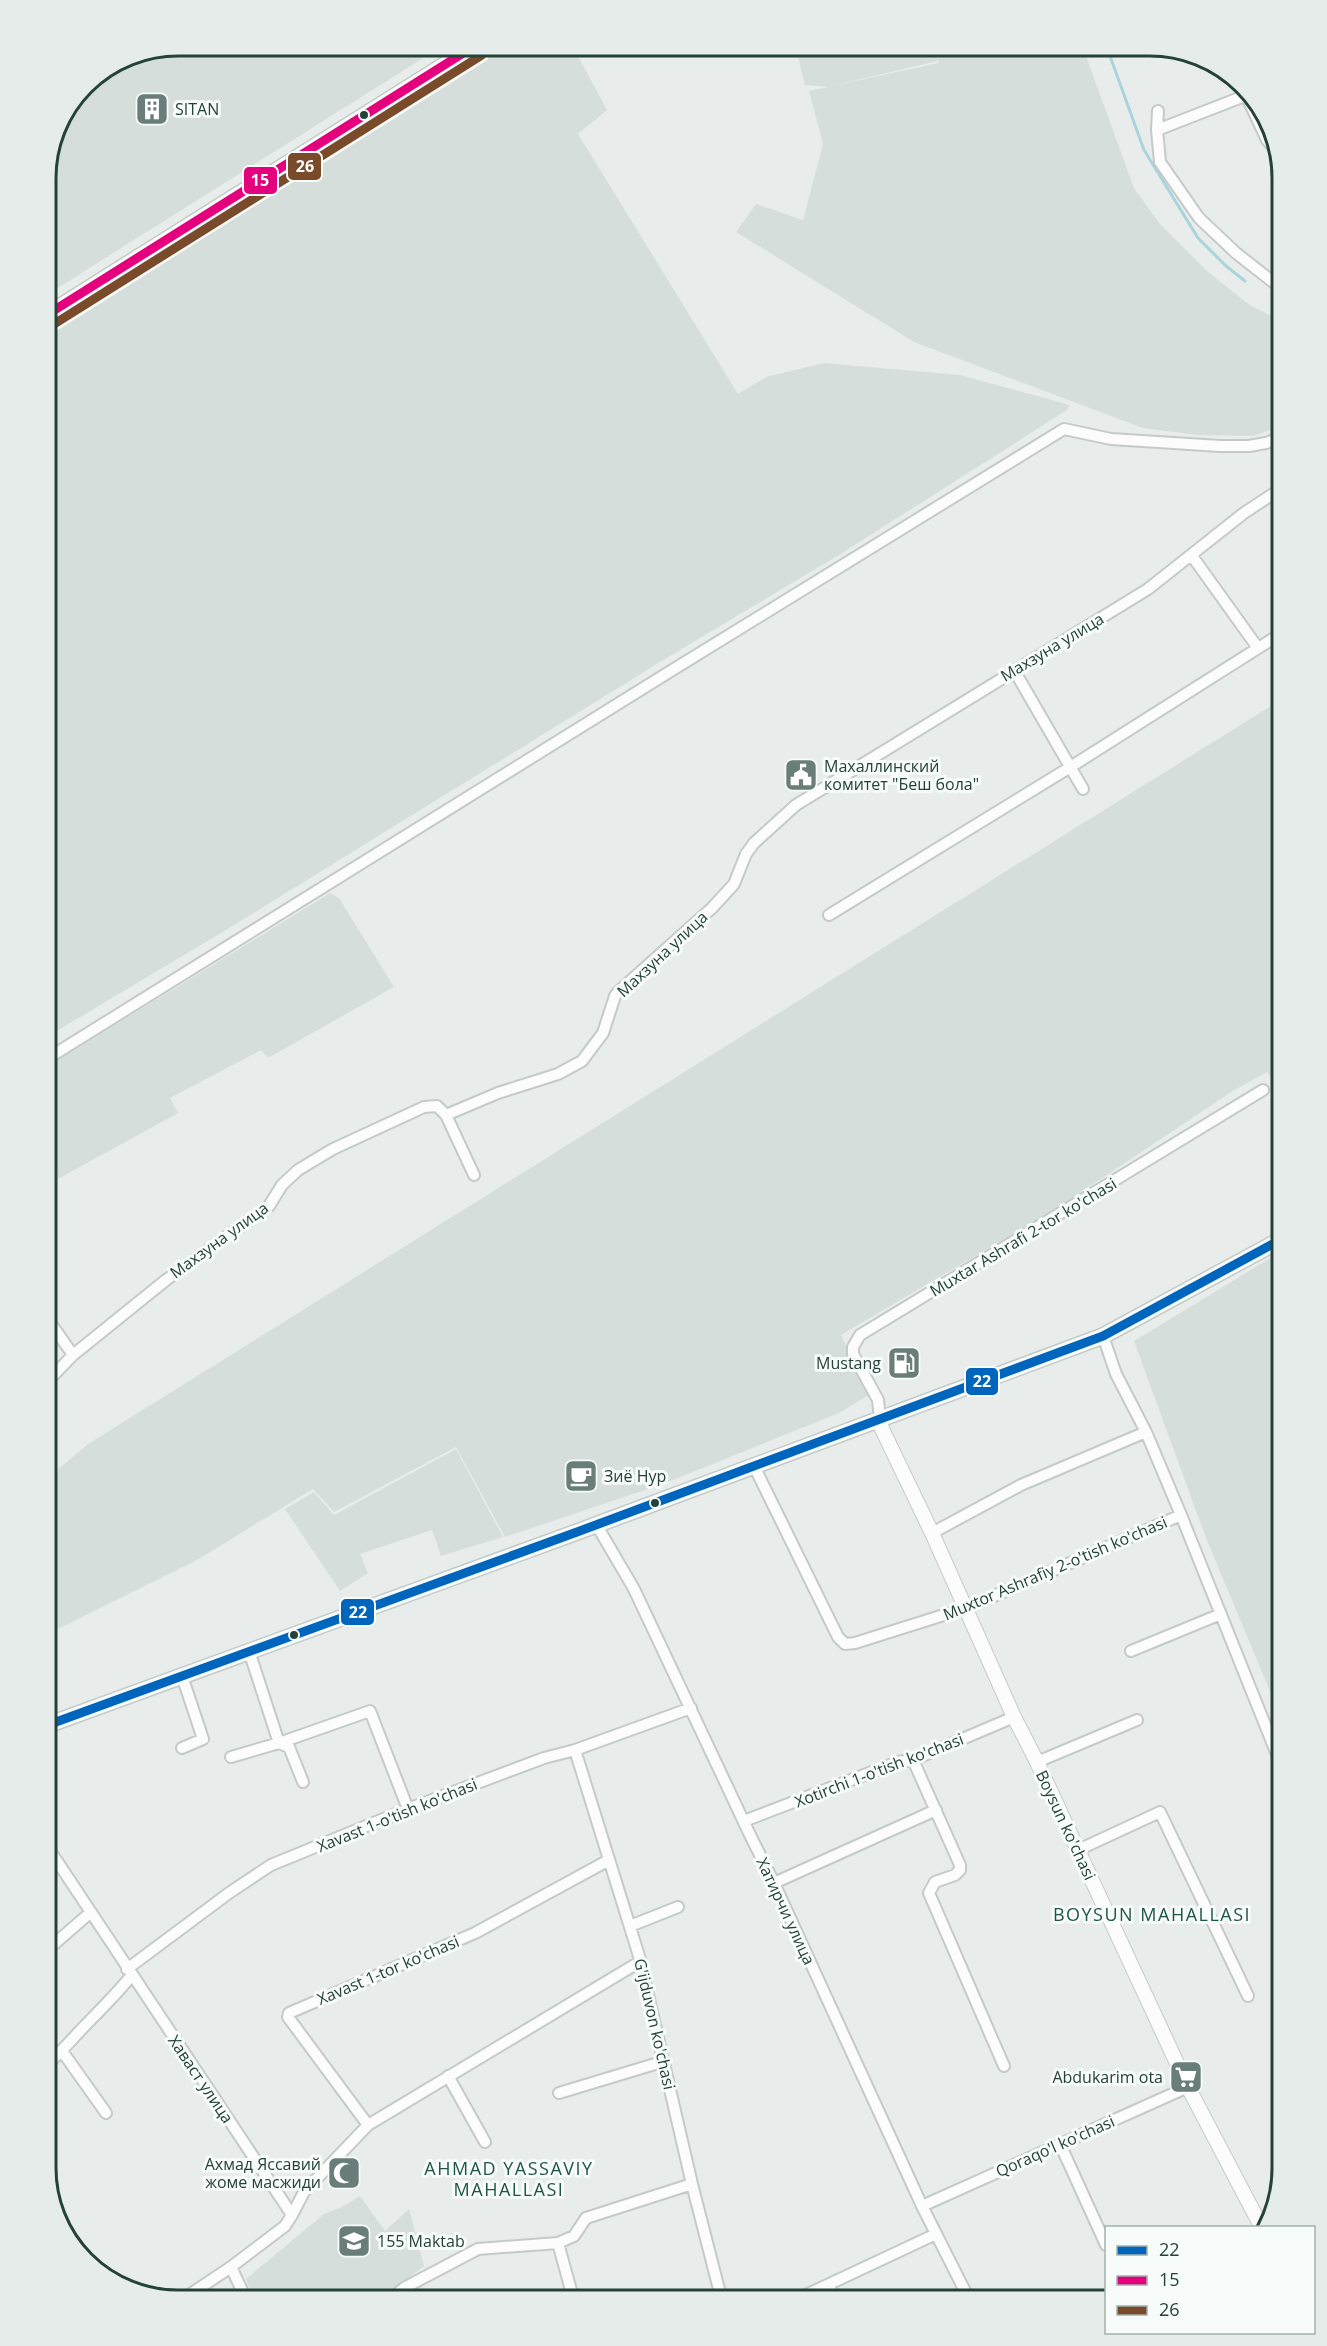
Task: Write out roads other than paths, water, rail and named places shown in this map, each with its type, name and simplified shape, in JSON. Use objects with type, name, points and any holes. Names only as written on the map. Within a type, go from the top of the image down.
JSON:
[{"type":"main road","points":[[56,299],[443,56]]},
{"type":"main road","points":[[56,309],[459,56]]},
{"type":"main road","points":[[56,1722],[1103,1336],[1271,1245]]},
{"type":"street","points":[[1156,130],[1240,96]]},
{"type":"street","points":[[1158,111],[1156,130],[1160,162],[1199,218],[1271,278]]},
{"type":"street","points":[[56,1053],[1064,429],[1111,439],[1220,446],[1249,446],[1271,441]]},
{"type":"street","name":"Махзуна улица","points":[[56,1372],[73,1354],[166,1280],[265,1209],[284,1183],[310,1161],[424,1107],[437,1106],[446,1115],[498,1093],[558,1074],[582,1061],[603,1033],[618,992],[712,908],[734,884],[750,848],[796,805],[1148,589],[1244,513],[1271,495]]},
{"type":"street","points":[[1192,556],[1258,648]]},
{"type":"street","points":[[829,915],[1072,766],[1271,640]]},
{"type":"street","points":[[1014,670],[1072,766],[1083,789]]},
{"type":"street","name":"Muxtar Ashrafi 2-tor ko'chasi","points":[[880,1419],[878,1400],[853,1354],[853,1347],[860,1335],[1263,1090]]},
{"type":"street","points":[[446,1115],[474,1175]]},
{"type":"street","points":[[56,1330],[73,1354]]},
{"type":"street","points":[[1103,1336],[1116,1374],[1146,1432],[1181,1515],[1271,1739]]},
{"type":"street","name":"Boysun ko'chasi","points":[[880,1419],[882,1429],[932,1533],[1014,1717],[1188,2087],[1259,2223]]},
{"type":"street","points":[[932,1533],[1021,1485],[1146,1432]]},
{"type":"street","name":"Muxtor Ashrafiy 2-o'tish ko'chasi","points":[[754,1466],[838,1638],[845,1644],[855,1643],[966,1608],[1181,1515]]},
{"type":"street","name":"Хатирчи улица","points":[[596,1524],[634,1589],[774,1883],[922,2206],[964,2290]]},
{"type":"street","points":[[1131,1651],[1221,1614]]},
{"type":"street","points":[[249,1651],[279,1743]]},
{"type":"street","points":[[182,1676],[203,1739],[182,1748]]},
{"type":"street","name":"Xavast 1-o'tish ko'chasi","points":[[56,2057],[114,1998],[130,1972],[260,1871],[408,1809],[544,1758],[575,1750],[691,1708]]},
{"type":"street","points":[[231,1756],[279,1743],[370,1711],[408,1809]]},
{"type":"street","name":"Xotirchi 1-o'tish ko'chasi","points":[[744,1821],[898,1762],[913,1760],[1014,1717]]},
{"type":"street","points":[[1037,1762],[1137,1720]]},
{"type":"street","points":[[279,1743],[289,1747],[303,1782]]},
{"type":"street","name":"G'ijduvon ko'chasi","points":[[575,1750],[641,1961],[692,2184],[719,2290]]},
{"type":"street","points":[[913,1760],[960,1865],[960,1870],[955,1875],[934,1882],[929,1893],[1004,2066]]},
{"type":"street","points":[[774,1883],[936,1810]]},
{"type":"street","points":[[1078,1850],[1160,1812],[1248,1996]]},
{"type":"street","name":"Хаваст улица","points":[[56,1860],[292,2215]]},
{"type":"street","name":"Xavast 1-tor ko'chasi","points":[[368,2125],[288,2017],[289,2013],[475,1933],[609,1860]]},
{"type":"street","points":[[630,1926],[678,1907]]},
{"type":"street","points":[[56,1942],[91,1912]]},
{"type":"street","points":[[196,2290],[285,2226],[304,2192],[368,2125],[641,1961]]},
{"type":"street","points":[[63,2051],[106,2113]]},
{"type":"street","points":[[559,2093],[665,2061]]},
{"type":"street","points":[[448,2076],[485,2142]]},
{"type":"street","name":"Qoraqo'l ko'chasi","points":[[922,2206],[1188,2087]]},
{"type":"street","points":[[1060,2144],[1105,2241]]},
{"type":"street","points":[[402,2290],[478,2249],[558,2243],[574,2236],[586,2218],[692,2184]]},
{"type":"street","points":[[816,2290],[936,2234]]},
{"type":"street","points":[[558,2243],[571,2290]]},
{"type":"street","points":[[231,2267],[242,2290]]},
{"type":"street","points":[[829,2284],[831,2290]]},
{"type":"waterway","points":[[1110,56],[1144,150],[1198,238],[1245,281]]},
{"type":"place","name":"SITAN","points":[[152,109]]},
{"type":"place","name":"Махаллинский комитет \"Беш бола\"","points":[[801,775]]},
{"type":"place","name":"Mustang","points":[[904,1363]]},
{"type":"place","name":"Зиё Нур","points":[[581,1476]]},
{"type":"place","name":"Abdukarim ota","points":[[1186,2077]]},
{"type":"place","name":"Ахмад Яссавий жоме масжиди","points":[[344,2173]]},
{"type":"place","name":"155 Maktab","points":[[354,2241]]},
{"type":"district","name":"BOYSUN MAHALLASI","points":[[1152,1915]]},
{"type":"district","name":"AHMAD YASSAVIY MAHALLASI","points":[[509,2179]]}]
